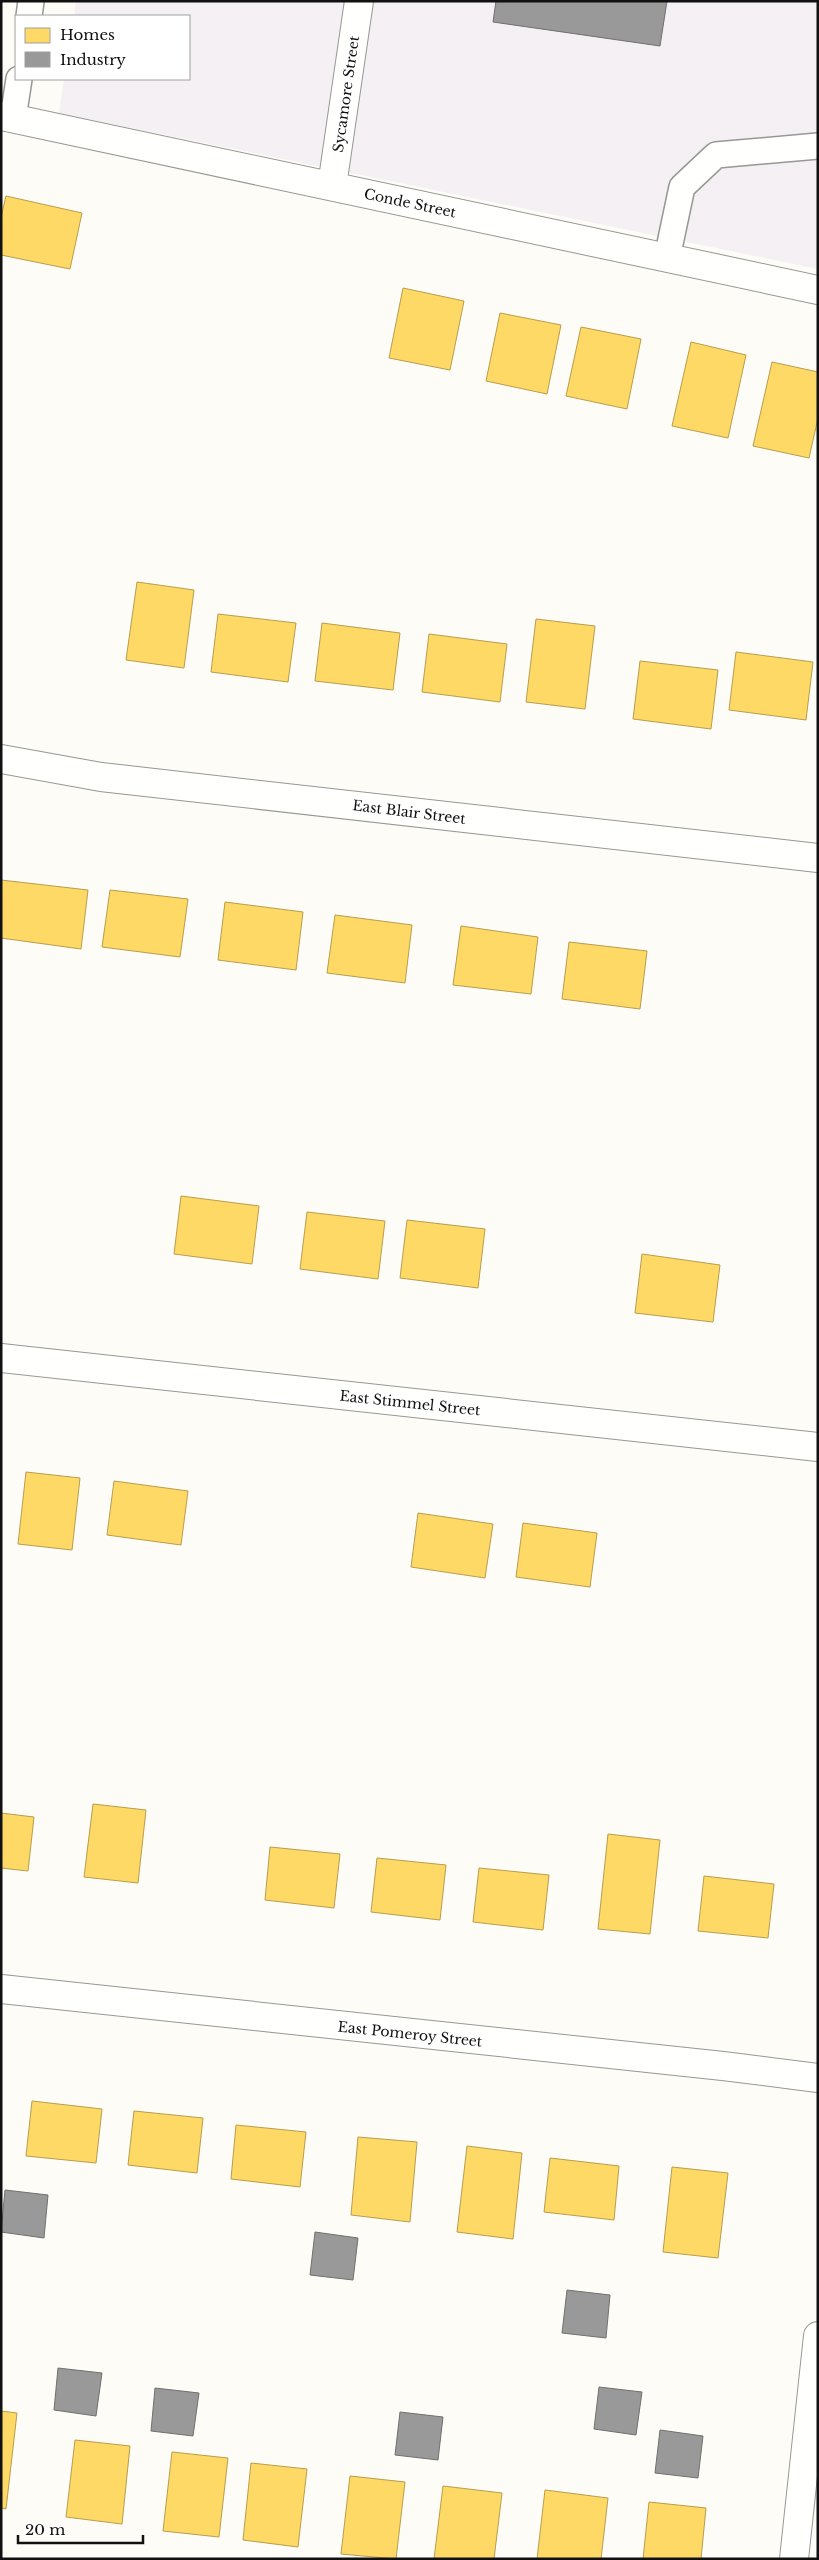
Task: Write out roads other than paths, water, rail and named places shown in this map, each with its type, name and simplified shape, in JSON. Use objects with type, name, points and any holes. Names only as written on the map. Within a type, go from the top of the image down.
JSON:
[{"type":"street","name":"Sycamore Street","points":[[332,186],[359,1]]},
{"type":"street","name":"Conde Street","points":[[7,117],[818,290]]},
{"type":"street","name":"East Blair Street","points":[[1,758],[101,777],[818,858]]},
{"type":"street","name":"East Stimmel Street","points":[[1,1358],[818,1447]]},
{"type":"street","name":"East Pomeroy Street","points":[[1,1989],[723,2066],[818,2078]]},
{"type":"street","points":[[794,2559],[818,2336]]},
{"type":"lane","points":[[29,15],[31,1]]},
{"type":"lane","points":[[7,117],[19,80]]},
{"type":"lane","points":[[667,258],[682,187],[716,155],[818,146]]}]
